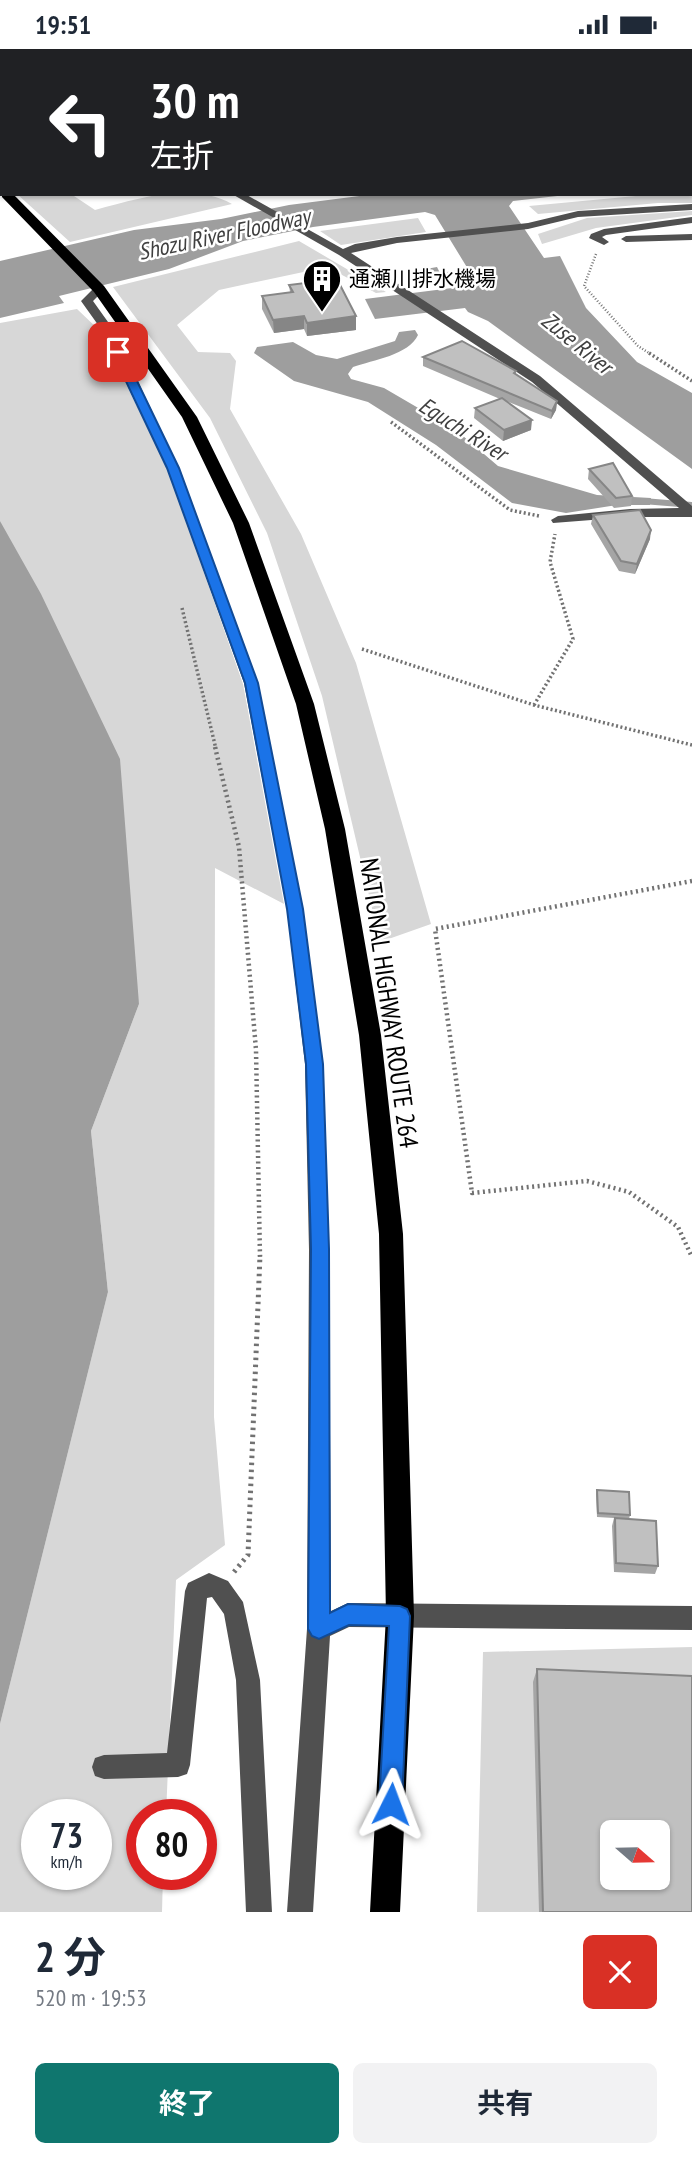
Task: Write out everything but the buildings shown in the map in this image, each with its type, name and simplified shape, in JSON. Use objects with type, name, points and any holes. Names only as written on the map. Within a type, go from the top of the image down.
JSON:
[{"type":"highway","name":"NATIONAL HIGHWAY ROUTE 264","points":[[6,196],[99,289],[189,417],[241,523],[305,704],[335,829],[370,1035],[391,1234],[400,1616],[385,1912]]},
{"type":"street","points":[[241,196],[338,250],[439,313],[536,379],[691,511]]},
{"type":"street","points":[[338,250],[528,226],[578,214],[692,207]]},
{"type":"street","points":[[692,221],[604,232],[594,238],[601,246],[692,237]]},
{"type":"street","points":[[99,289],[87,301],[107,329],[173,468],[251,683],[295,909],[314,1064],[320,1249],[319,1629],[300,1912]]},
{"type":"street","points":[[558,520],[630,513],[670,514],[691,511]]},
{"type":"street","points":[[104,1767],[178,1765],[196,1591],[209,1584],[220,1589],[235,1610],[248,1680],[259,1912]]},
{"type":"street","points":[[319,1629],[348,1615],[692,1618]]},
{"type":"path","points":[[601,246],[584,286],[638,346],[692,381]]},
{"type":"path","points":[[391,422],[510,509],[558,520],[550,562],[573,639],[534,705]]},
{"type":"path","points":[[181,608],[239,847],[257,1050],[260,1260],[248,1555],[220,1589]]},
{"type":"path","points":[[362,649],[534,705],[692,745]]},
{"type":"path","points":[[692,881],[435,929],[472,1193],[587,1181],[629,1192],[678,1227],[692,1257]]},
{"type":"shaded area","points":[[19,196],[74,196],[95,210],[152,196],[210,196],[232,204],[70,242]]},
{"type":"shaded area","points":[[636,196],[692,196],[692,203],[658,203],[538,214],[529,206]]},
{"type":"shaded area","points":[[692,211],[692,215],[596,228],[542,244],[538,234],[587,218]]},
{"type":"shaded area","points":[[418,218],[426,232],[341,245],[320,231]]},
{"type":"shaded area","points":[[299,241],[386,292],[376,293],[327,267],[219,290],[177,325],[198,352],[230,353],[236,361],[230,409],[301,534],[356,663],[431,924],[380,942],[322,696],[267,533],[210,418],[113,287]]},
{"type":"shaded area","points":[[77,309],[99,330],[168,469],[243,684],[284,904],[215,868],[214,1417],[225,1545],[176,1580],[167,1799],[126,1799],[126,1890],[163,1890],[162,1912],[0,1912],[0,1724],[108,1292],[91,1131],[139,1004],[0,521],[0,323]]},
{"type":"shaded area","points":[[692,1647],[692,1912],[477,1912],[483,1652]]},
{"type":"water","points":[[359,196],[557,196],[513,201],[509,206],[544,258],[560,256],[586,308],[637,362],[692,393],[692,469],[488,321],[465,308],[375,319],[365,299],[452,288],[451,285],[458,284],[463,279],[461,275],[438,277],[430,275],[426,269],[437,267],[440,273],[468,269],[435,215],[425,212],[313,227],[243,241],[169,269],[59,296],[64,303],[0,318],[0,261],[134,230],[221,219],[289,205]]},
{"type":"water","points":[[415,330],[418,335],[407,347],[390,356],[353,367],[348,374],[351,379],[384,388],[456,430],[498,466],[597,495],[651,498],[650,505],[617,505],[566,513],[512,503],[436,445],[368,402],[294,381],[254,353],[257,347],[293,342],[316,355],[337,359],[395,341],[399,332]]},
{"type":"water","points":[[0,521],[41,594],[120,759],[139,1004],[91,1131],[108,1292],[0,1724]]},
{"type":"waterway","name":"Eguchi River","points":[[643,501],[692,505]]},
{"type":"place","name":"通瀬川排水機場","points":[[322,313]]},
{"type":"route","points":[[118,352],[173,468],[251,683],[295,909],[314,1064],[320,1249],[319,1629],[348,1615],[400,1616],[391,1804]]},
{"type":"water label","name":"Shozu River Floodway","points":[[224,234]]},
{"type":"water label","name":"Zuse River","points":[[577,343]]}]
